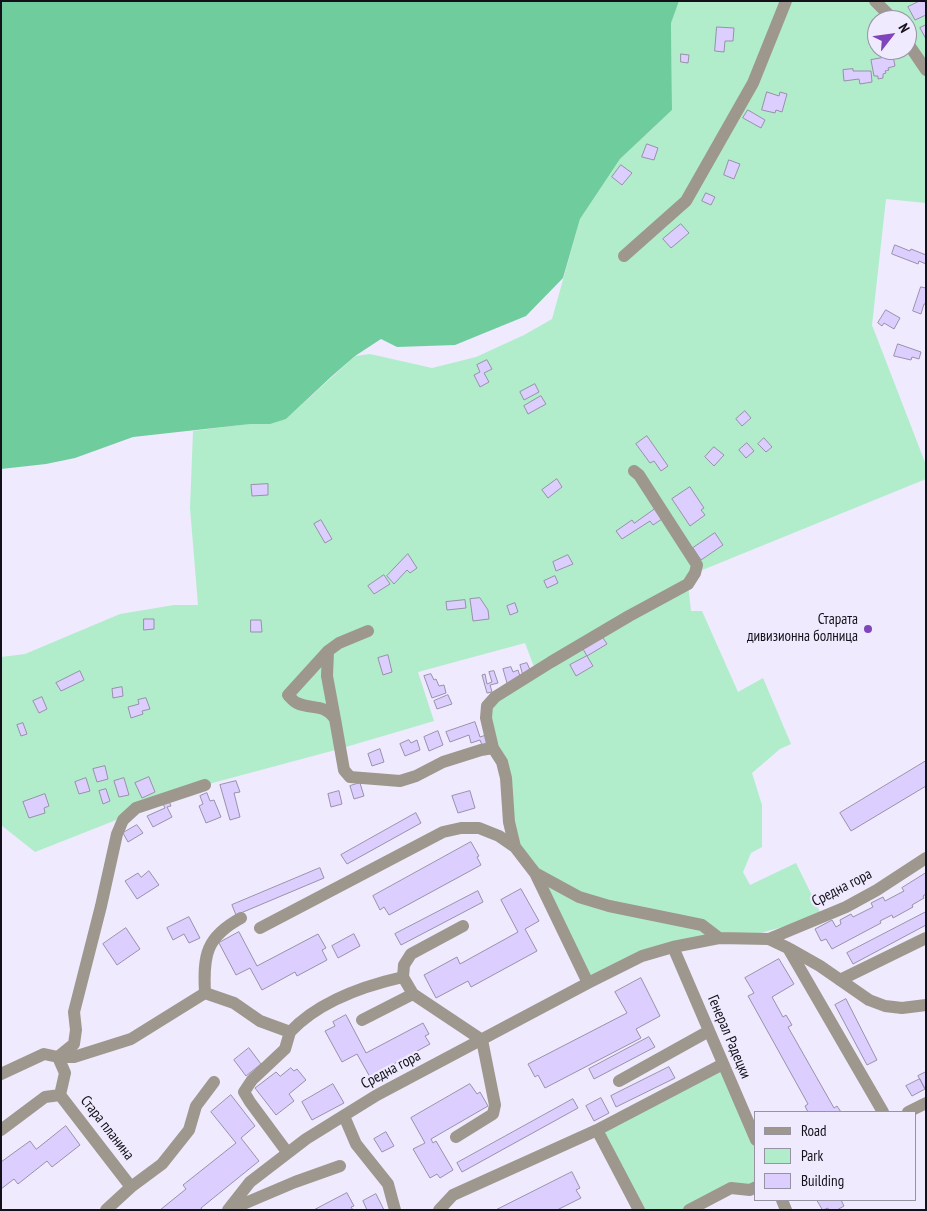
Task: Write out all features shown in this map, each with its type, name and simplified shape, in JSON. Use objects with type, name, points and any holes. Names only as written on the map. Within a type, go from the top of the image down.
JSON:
[{"type":"street","points":[[624,256],[686,201],[753,82],[786,1]]},
{"type":"street","points":[[875,1],[885,10]]},
{"type":"street","points":[[917,57],[926,70]]},
{"type":"street","points":[[516,847],[510,822],[506,778],[502,762],[493,748],[486,718],[487,706],[495,697],[628,616],[688,584],[695,573],[696,565],[639,475],[634,471]]},
{"type":"street","points":[[335,719],[325,709],[296,703],[288,695],[328,651],[339,643],[368,631]]},
{"type":"street","points":[[328,651],[327,676],[344,770],[350,777],[400,781],[416,776],[443,762],[493,748]]},
{"type":"street","points":[[58,1057],[74,1044],[76,1030],[74,1012],[117,834],[123,820],[136,808],[205,785]]},
{"type":"street","points":[[260,928],[442,832],[461,828],[479,828],[499,836],[516,847],[535,873],[588,984]]},
{"type":"street","name":"Средна гора","points":[[229,1210],[250,1182],[306,1138],[377,1095],[642,956],[673,947],[719,938],[769,939],[846,907],[877,890],[926,858]]},
{"type":"street","points":[[535,873],[579,897],[609,906],[702,925],[719,938]]},
{"type":"street","points":[[205,993],[203,969],[208,949],[226,926],[241,918]]},
{"type":"street","points":[[456,1136],[493,1114],[495,1105],[482,1040],[414,994],[403,977],[404,965],[411,954],[463,926]]},
{"type":"street","points":[[840,980],[926,938]]},
{"type":"street","points":[[769,939],[788,948],[869,1000],[885,1006],[902,1008],[926,1004]]},
{"type":"street","name":"Генерал Радецки","points":[[673,947],[754,1135]]},
{"type":"street","points":[[788,948],[882,1111]]},
{"type":"street","points":[[287,1152],[244,1092],[252,1080],[285,1049],[290,1032],[314,1011],[348,994],[386,980],[403,977]]},
{"type":"street","points":[[1,1074],[44,1054],[58,1057],[74,1057],[131,1040],[205,993]]},
{"type":"street","points":[[205,993],[234,1003],[260,1021],[290,1032]]},
{"type":"street","points":[[362,1020],[414,994]]},
{"type":"street","points":[[619,1081],[709,1031]]},
{"type":"street","name":"Стара планина","points":[[58,1057],[66,1073],[60,1095],[131,1187]]},
{"type":"street","points":[[439,1210],[453,1194],[598,1130],[723,1064]]},
{"type":"street","points":[[106,1210],[131,1187],[162,1164],[189,1130],[196,1106],[214,1082]]},
{"type":"street","points":[[1,1130],[45,1097],[60,1095]]},
{"type":"street","points":[[910,1111],[926,1103]]},
{"type":"street","points":[[344,1116],[356,1144],[388,1184],[396,1210]]},
{"type":"street","points":[[598,1130],[639,1210]]},
{"type":"street","points":[[229,1210],[340,1166]]},
{"type":"street","points":[[689,1210],[731,1188],[750,1190],[754,1188]]},
{"type":"green space","points":[[1,1],[679,1],[671,23],[672,110],[620,159],[580,219],[563,278],[526,316],[455,345],[397,347],[381,339],[355,356],[286,419],[270,424],[250,424],[133,437],[75,458],[46,464],[1,469]]},
{"type":"green space","points":[[679,1],[926,1],[926,203],[886,199],[872,325],[926,465],[926,479],[695,573],[688,584],[691,611],[702,611],[738,692],[763,678],[791,744],[780,749],[752,773],[762,805],[762,847],[751,853],[743,872],[750,885],[796,863],[822,916],[739,939],[673,947],[588,983],[515,847],[487,706],[536,672],[525,643],[418,672],[434,721],[205,785],[35,852],[1,825],[1,657],[25,654],[120,614],[174,605],[198,605],[190,508],[193,431],[286,419],[355,356],[370,354],[432,368],[476,357],[524,335],[552,319],[580,219],[620,159],[672,110],[671,22]]},
{"type":"green space","points":[[723,1064],[754,1135],[754,1187],[731,1188],[689,1210],[639,1210],[597,1130]]},
{"type":"building","points":[[920,1],[926,2],[926,15],[917,19],[917,10],[910,10],[908,7]]},
{"type":"building","points":[[926,25],[926,39],[920,28]]},
{"type":"building","points":[[717,27],[734,28],[733,41],[725,41],[724,52],[715,51]]},
{"type":"building","points":[[681,54],[689,55],[688,63],[681,62]]},
{"type":"building","points":[[871,60],[894,60],[895,66],[885,71],[886,73],[883,74],[883,78],[878,79],[878,76],[874,76]]},
{"type":"building","points":[[853,69],[853,71],[871,71],[872,82],[860,84],[859,79],[844,81],[843,70]]},
{"type":"building","points":[[767,92],[779,96],[780,92],[787,94],[782,112],[776,110],[775,113],[762,110]]},
{"type":"building","points":[[748,110],[765,120],[761,128],[743,118]]},
{"type":"building","points":[[647,144],[658,148],[654,160],[642,157]]},
{"type":"building","points":[[729,160],[740,164],[734,179],[724,175]]},
{"type":"building","points":[[621,165],[632,173],[622,185],[612,177]]},
{"type":"building","points":[[706,193],[715,197],[711,205],[702,201]]},
{"type":"building","points":[[681,224],[689,233],[671,248],[663,239]]},
{"type":"building","points":[[895,245],[926,255],[926,264],[919,261],[918,264],[892,254]]},
{"type":"building","points":[[921,287],[926,288],[926,304],[924,304],[921,314],[913,311]]},
{"type":"building","points":[[886,310],[900,318],[894,329],[884,323],[882,326],[878,323]]},
{"type":"building","points":[[898,344],[921,352],[919,359],[912,357],[911,360],[894,356]]},
{"type":"building","points":[[487,360],[492,369],[484,373],[489,382],[480,387],[474,375],[480,372],[477,365]]},
{"type":"building","points":[[535,384],[539,392],[524,400],[520,392]]},
{"type":"building","points":[[541,396],[546,404],[528,414],[524,406]]},
{"type":"building","points":[[745,411],[751,418],[742,426],[736,419]]},
{"type":"building","points":[[647,436],[668,466],[661,471],[654,461],[650,463],[636,444]]},
{"type":"building","points":[[764,438],[772,447],[766,452],[758,444]]},
{"type":"building","points":[[747,443],[754,451],[746,458],[739,450]]},
{"type":"building","points":[[714,447],[724,455],[714,466],[705,457]]},
{"type":"building","points":[[557,479],[562,487],[548,498],[542,490]]},
{"type":"building","points":[[268,484],[268,495],[252,496],[251,485]]},
{"type":"building","points":[[690,487],[704,508],[701,510],[705,515],[690,526],[672,499]]},
{"type":"building","points":[[655,509],[662,519],[653,525],[650,521],[622,539],[616,531],[632,520],[634,523]]},
{"type":"building","points":[[321,520],[332,539],[325,543],[314,524]]},
{"type":"building","points":[[715,533],[723,545],[701,560],[693,548]]},
{"type":"building","points":[[408,554],[417,568],[410,573],[407,570],[394,584],[387,576]]},
{"type":"building","points":[[568,555],[573,564],[556,571],[553,562]]},
{"type":"building","points":[[384,575],[390,584],[374,594],[368,586]]},
{"type":"building","points":[[555,576],[558,583],[547,588],[544,581]]},
{"type":"building","points":[[480,598],[488,610],[489,619],[473,621],[470,599]]},
{"type":"building","points":[[465,600],[466,608],[447,610],[446,602]]},
{"type":"building","points":[[515,603],[518,612],[510,615],[507,606]]},
{"type":"building","points":[[144,619],[154,619],[154,629],[144,630]]},
{"type":"building","points":[[251,620],[261,620],[262,632],[251,632]]},
{"type":"building","points":[[603,638],[607,644],[587,656],[583,649]]},
{"type":"building","points":[[388,655],[392,672],[383,675],[378,658]]},
{"type":"building","points":[[587,656],[593,666],[576,676],[570,665]]},
{"type":"building","points":[[527,663],[531,672],[523,676],[520,665]]},
{"type":"building","points":[[511,667],[513,672],[518,670],[521,679],[507,683],[503,669]]},
{"type":"building","points":[[80,671],[84,680],[61,691],[56,683]]},
{"type":"building","points":[[494,671],[498,683],[490,685],[492,692],[487,693],[482,675],[485,674],[487,684],[492,682],[489,672]]},
{"type":"building","points":[[431,674],[439,686],[444,685],[446,693],[432,698],[424,676]]},
{"type":"building","points":[[122,687],[123,696],[113,698],[112,689]]},
{"type":"building","points":[[448,695],[452,704],[437,709],[434,701]]},
{"type":"building","points":[[42,697],[47,709],[39,713],[33,701]]},
{"type":"building","points":[[146,698],[150,709],[142,711],[143,714],[131,718],[128,707],[139,704],[138,700]]},
{"type":"building","points":[[475,722],[480,737],[486,735],[488,743],[482,745],[480,740],[471,743],[469,735],[450,742],[446,732]]},
{"type":"building","points":[[23,723],[27,734],[21,736],[17,725]]},
{"type":"building","points":[[438,731],[443,745],[429,751],[424,737]]},
{"type":"building","points":[[409,740],[411,743],[417,740],[420,750],[405,756],[400,744]]},
{"type":"building","points":[[380,749],[384,762],[372,766],[368,754]]},
{"type":"building","points":[[926,761],[926,786],[851,831],[840,813]]},
{"type":"building","points":[[105,766],[108,779],[97,782],[93,769]]},
{"type":"building","points":[[149,777],[155,792],[142,798],[135,783]]},
{"type":"building","points":[[86,778],[90,791],[79,794],[75,782]]},
{"type":"building","points":[[124,778],[129,795],[119,797],[114,781]]},
{"type":"building","points":[[236,781],[240,792],[234,793],[240,817],[230,820],[220,785]]},
{"type":"building","points":[[360,783],[364,796],[354,799],[350,786]]},
{"type":"building","points":[[106,789],[110,801],[103,804],[99,791]]},
{"type":"building","points":[[339,791],[342,804],[331,807],[328,794]]},
{"type":"building","points":[[470,791],[475,808],[458,813],[452,796]]},
{"type":"building","points":[[207,793],[210,801],[214,800],[221,817],[206,823],[199,806],[203,804],[200,796]]},
{"type":"building","points":[[45,794],[49,806],[44,808],[45,813],[29,818],[23,802]]},
{"type":"building","points":[[168,799],[171,806],[167,807],[172,817],[153,827],[147,816],[165,808],[162,802]]},
{"type":"building","points":[[416,813],[421,823],[347,864],[341,855]]},
{"type":"building","points":[[137,825],[143,833],[128,842],[123,833]]},
{"type":"building","points":[[471,842],[479,856],[477,857],[481,865],[389,915],[384,907],[380,910],[373,896]]},
{"type":"building","points":[[320,868],[324,878],[236,915],[232,905]]},
{"type":"building","points":[[149,871],[159,885],[137,899],[125,881],[138,873],[141,877]]},
{"type":"building","points":[[926,873],[926,894],[923,896],[924,898],[912,905],[913,907],[893,918],[892,915],[880,921],[881,923],[832,949],[826,939],[821,941],[815,929],[832,920],[836,927],[841,924],[840,920],[851,914],[853,917],[873,907],[871,903],[883,897],[885,901],[904,891],[902,888]]},
{"type":"building","points":[[521,889],[539,921],[525,929],[537,951],[471,987],[468,981],[436,998],[424,975],[457,957],[460,964],[518,932],[501,900]]},
{"type":"building","points":[[478,891],[483,902],[401,945],[395,934]]},
{"type":"building","points":[[926,912],[926,925],[853,964],[847,953]]},
{"type":"building","points":[[189,917],[200,938],[189,943],[184,934],[173,940],[167,928]]},
{"type":"building","points":[[126,928],[140,949],[117,965],[103,944]]},
{"type":"building","points":[[239,932],[257,966],[318,934],[326,948],[322,950],[327,960],[297,976],[295,972],[262,990],[250,968],[236,975],[219,943]]},
{"type":"building","points":[[354,934],[360,946],[338,958],[332,946]]},
{"type":"building","points":[[779,959],[794,984],[772,997],[783,1017],[786,1015],[792,1025],[788,1027],[834,1108],[837,1106],[840,1111],[808,1111],[805,1106],[808,1104],[748,996],[754,993],[745,978]]},
{"type":"building","points":[[641,978],[660,1016],[636,1029],[641,1038],[545,1088],[538,1075],[535,1077],[528,1064],[627,1013],[615,992]]},
{"type":"building","points":[[846,999],[877,1060],[867,1065],[835,1005]]},
{"type":"building","points":[[346,1015],[366,1053],[423,1023],[429,1034],[425,1036],[430,1044],[370,1077],[357,1054],[342,1062],[325,1031],[335,1026],[333,1022]]},
{"type":"building","points":[[649,1037],[655,1047],[594,1079],[589,1069]]},
{"type":"building","points":[[249,1048],[261,1064],[246,1076],[234,1060]]},
{"type":"building","points":[[669,1067],[675,1078],[616,1107],[611,1096]]},
{"type":"building","points":[[291,1068],[294,1071],[297,1069],[306,1080],[289,1094],[294,1101],[276,1115],[255,1088],[276,1072],[280,1076]]},
{"type":"building","points":[[926,1072],[926,1089],[925,1089],[918,1076]]},
{"type":"building","points":[[920,1079],[925,1089],[912,1096],[906,1086]]},
{"type":"building","points":[[333,1084],[344,1103],[312,1120],[302,1102]]},
{"type":"building","points":[[470,1084],[477,1094],[480,1092],[488,1106],[431,1139],[433,1143],[436,1141],[453,1170],[440,1178],[437,1174],[430,1178],[413,1149],[425,1143],[411,1118]]},
{"type":"building","points":[[231,1095],[255,1126],[241,1138],[259,1161],[201,1208],[202,1210],[160,1210],[186,1189],[183,1185],[236,1143],[211,1112]]},
{"type":"building","points":[[601,1098],[609,1113],[594,1121],[586,1106]]},
{"type":"building","points":[[573,1099],[578,1108],[462,1172],[457,1163]]},
{"type":"building","points":[[66,1126],[80,1145],[52,1167],[47,1161],[18,1184],[14,1179],[1,1189],[1,1162],[30,1141],[36,1149]]},
{"type":"building","points":[[386,1132],[394,1146],[382,1152],[374,1139]]},
{"type":"building","points":[[572,1172],[580,1188],[576,1190],[581,1198],[557,1210],[496,1210]]},
{"type":"building","points":[[347,1193],[354,1206],[351,1207],[353,1210],[314,1210]]},
{"type":"building","points":[[376,1194],[384,1210],[367,1210],[363,1201]]},
{"type":"building","points":[[818,1201],[842,1201],[844,1206],[837,1210],[829,1210],[828,1208],[823,1210]]},
{"type":"place","name":"Старата дивизионна болница","points":[[868,629]]}]
